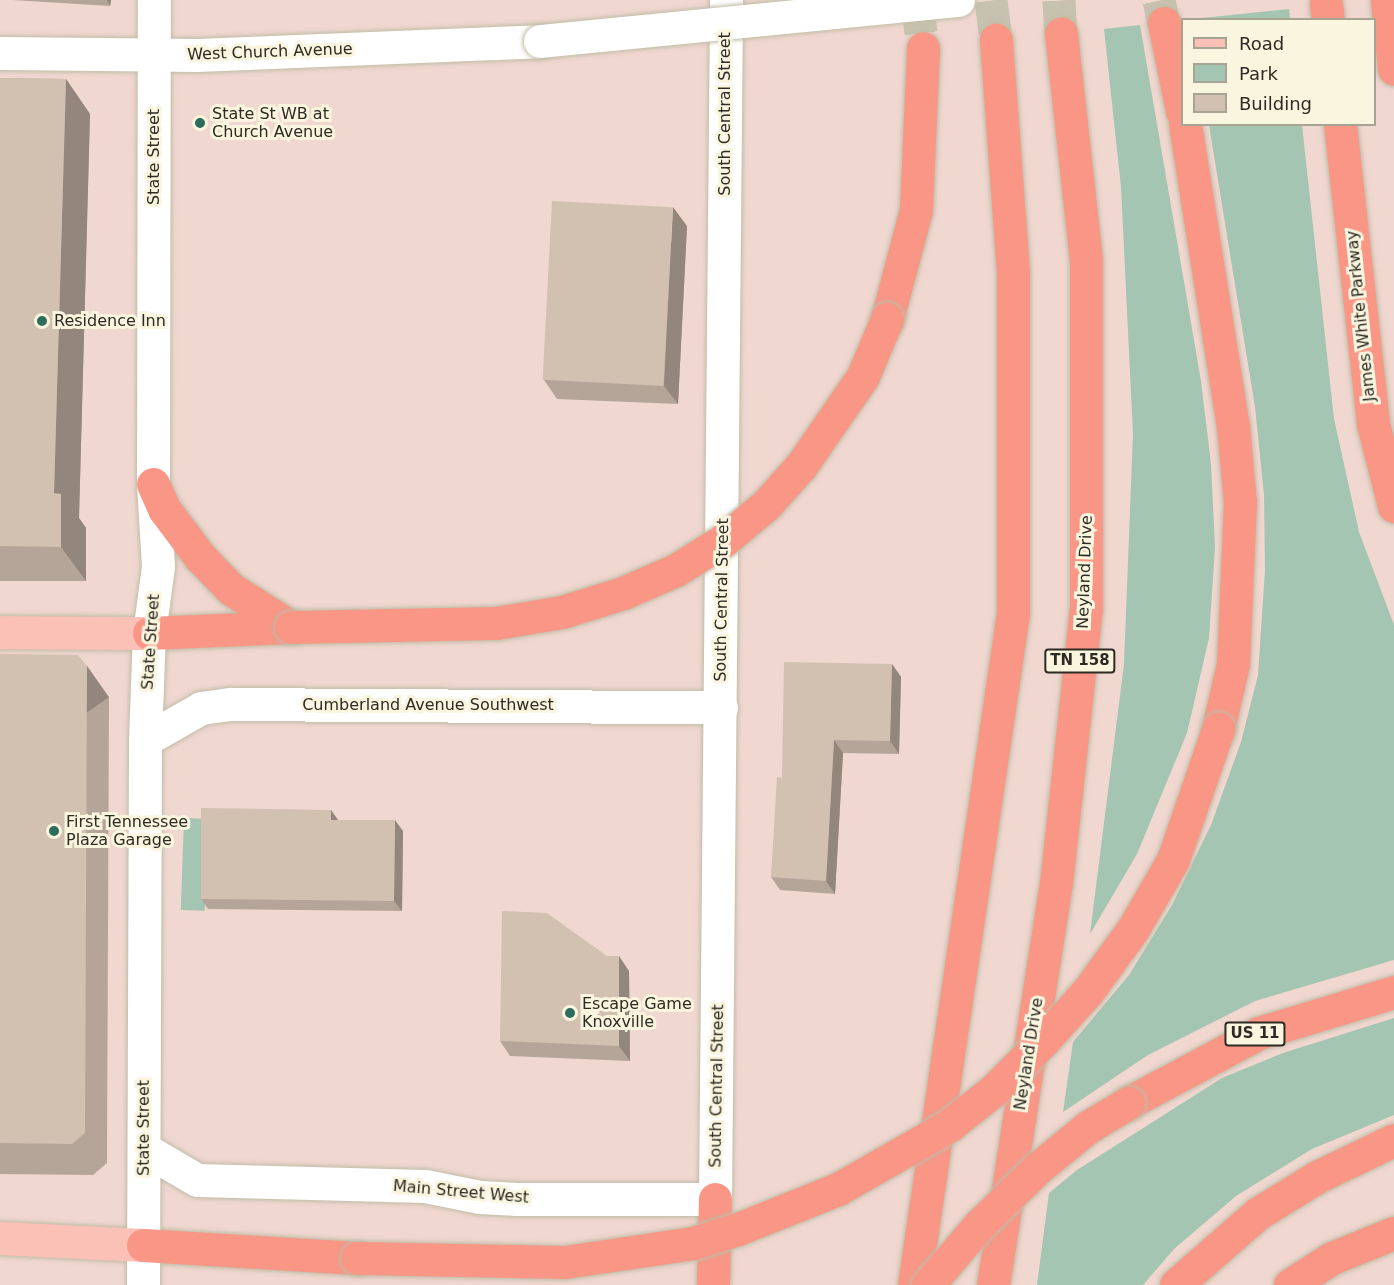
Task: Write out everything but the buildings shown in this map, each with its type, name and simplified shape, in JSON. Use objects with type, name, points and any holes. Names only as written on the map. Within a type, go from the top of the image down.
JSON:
[{"type":"highway","points":[[1387,0],[1394,69]]},
{"type":"highway","points":[[1164,22],[1181,106]]},
{"type":"highway","name":"Neyland Drive","points":[[993,1285],[1056,884],[1086,609],[1086,260],[1061,33]]},
{"type":"highway","points":[[914,1285],[1013,613],[1013,272],[996,40]]},
{"type":"highway","points":[[149,633],[496,622],[562,612],[623,593],[675,570],[724,540],[766,505],[801,466],[863,376],[887,320],[916,210],[922,48]]},
{"type":"highway","points":[[143,1245],[357,1258],[565,1262],[693,1243],[748,1226],[838,1189],[940,1131],[994,1090],[1044,1040],[1088,991],[1133,929],[1173,860],[1218,729],[1233,664],[1240,503],[1230,404],[1185,126]]},
{"type":"highway","name":"James White Parkway","points":[[1340,126],[1373,424],[1394,506]]},
{"type":"highway","points":[[153,484],[164,509],[200,557],[231,589],[291,627]]},
{"type":"highway","name":"US 11","points":[[928,1285],[979,1225],[1038,1168],[1088,1127],[1259,1033],[1394,992]]},
{"type":"highway","points":[[1176,1285],[1257,1214],[1317,1177],[1394,1140]]},
{"type":"highway","points":[[713,1285],[715,1199]]},
{"type":"highway","points":[[1290,1285],[1332,1258],[1394,1233]]},
{"type":"main road","points":[[0,632],[149,633]]},
{"type":"main road","points":[[0,1238],[143,1245]]},
{"type":"street","name":"State Street","points":[[143,1285],[145,740],[149,633],[158,566],[153,484],[154,0]]},
{"type":"street","name":"South Central Street","points":[[715,1199],[726,0]]},
{"type":"street","name":"West Church Avenue","points":[[0,53],[153,55],[540,41],[958,0]]},
{"type":"street","name":"Cumberland Avenue Southwest","points":[[145,740],[201,708],[231,704],[721,707]]},
{"type":"street","name":"Main Street West","points":[[144,1149],[197,1180],[425,1186],[480,1197],[715,1199]]},
{"type":"shaded area","points":[[0,0],[1394,0],[1394,1285],[0,1285]]},
{"type":"green space","points":[[1289,9],[1290,18],[1203,18]]},
{"type":"green space","points":[[1140,25],[1201,381],[1211,464],[1215,547],[1209,638],[1187,733],[1137,854],[1090,934],[1124,664],[1133,434],[1121,187],[1104,29]]},
{"type":"green space","points":[[1209,126],[1302,126],[1334,419],[1359,532],[1394,625],[1394,960],[1255,1001],[1148,1055],[1063,1112],[1073,1042],[1129,975],[1172,905],[1211,825],[1241,742],[1258,675],[1265,570],[1264,495],[1255,407]]},
{"type":"green space","points":[[184,818],[208,819],[205,911],[181,910]]},
{"type":"green space","points":[[1394,1018],[1394,1115],[1312,1149],[1236,1196],[1174,1249],[1143,1285],[1037,1285],[1049,1193],[1077,1170],[1222,1078],[1283,1053]]},
{"type":"tunnel","points":[[917,0],[923,48]]},
{"type":"tunnel","points":[[991,0],[996,40]]},
{"type":"tunnel","points":[[1059,0],[1061,33]]},
{"type":"tunnel","points":[[1159,0],[1164,23]]},
{"type":"place","name":"State St WB at Church Avenue","points":[[200,123]]},
{"type":"place","name":"Residence Inn","points":[[42,321]]},
{"type":"place","name":"First Tennessee Plaza Garage","points":[[54,831]]},
{"type":"place","name":"Escape Game Knoxville","points":[[570,1013]]}]
